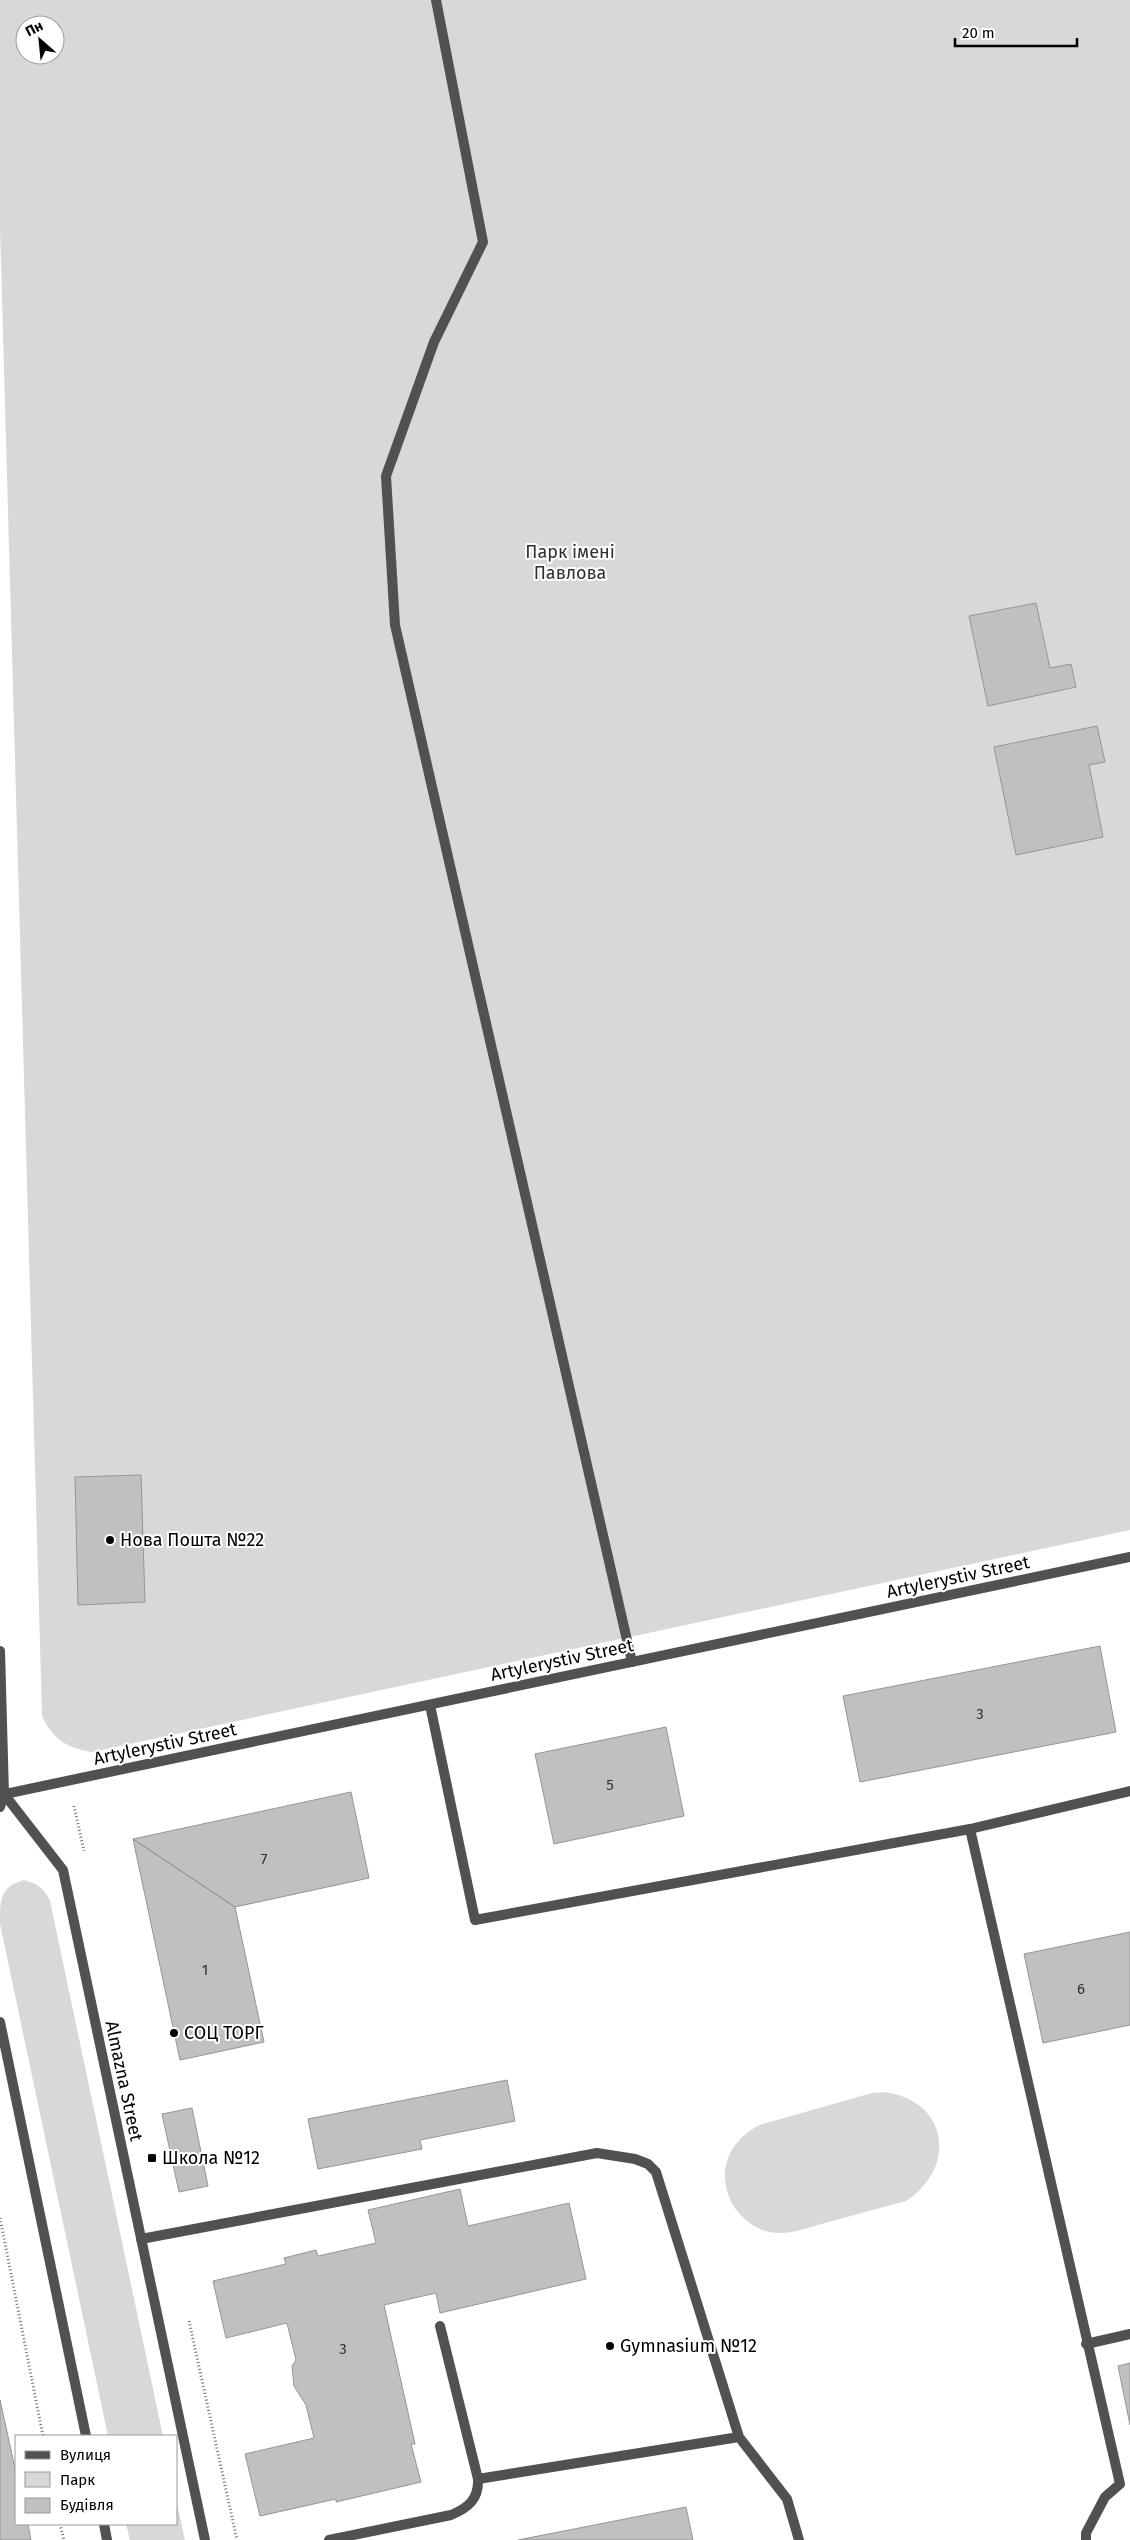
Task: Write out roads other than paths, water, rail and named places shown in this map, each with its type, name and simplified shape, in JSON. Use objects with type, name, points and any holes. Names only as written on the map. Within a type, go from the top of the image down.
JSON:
[{"type":"street","points":[[436,0],[483,242],[434,342],[386,476],[395,625],[632,1662]]},
{"type":"street","name":"Artylerystiv Street","points":[[2,1795],[1130,1557]]},
{"type":"street","points":[[0,1651],[2,1795],[0,1807]]},
{"type":"street","points":[[430,1705],[475,1920],[970,1829],[1130,1791]]},
{"type":"street","name":"Almazna Street","points":[[2,1795],[63,1870],[205,2540]]},
{"type":"street","points":[[970,1829],[1086,2344],[1125,2483],[1105,2497],[1086,2533],[1086,2540]]},
{"type":"street","points":[[0,2022],[86,2435]]},
{"type":"street","points":[[141,2239],[597,2153],[648,2164],[656,2172],[739,2437],[787,2499],[799,2540]]},
{"type":"street","points":[[328,2540],[458,2512],[474,2501],[479,2488],[478,2479],[440,2326]]},
{"type":"street","points":[[1086,2344],[1130,2334]]},
{"type":"street","points":[[478,2479],[739,2437]]},
{"type":"street","points":[[104,2525],[107,2540]]},
{"type":"place","name":"Нова Пошта №22","points":[[110,1540]]},
{"type":"place","name":"СОЦ ТОРГ","points":[[174,2033]]},
{"type":"place","name":"Школа №12","points":[[152,2158]]},
{"type":"place","name":"Gymnasium №12","points":[[610,2346]]},
{"type":"park label","name":"Парк імені Павлова","points":[[570,562]]}]
